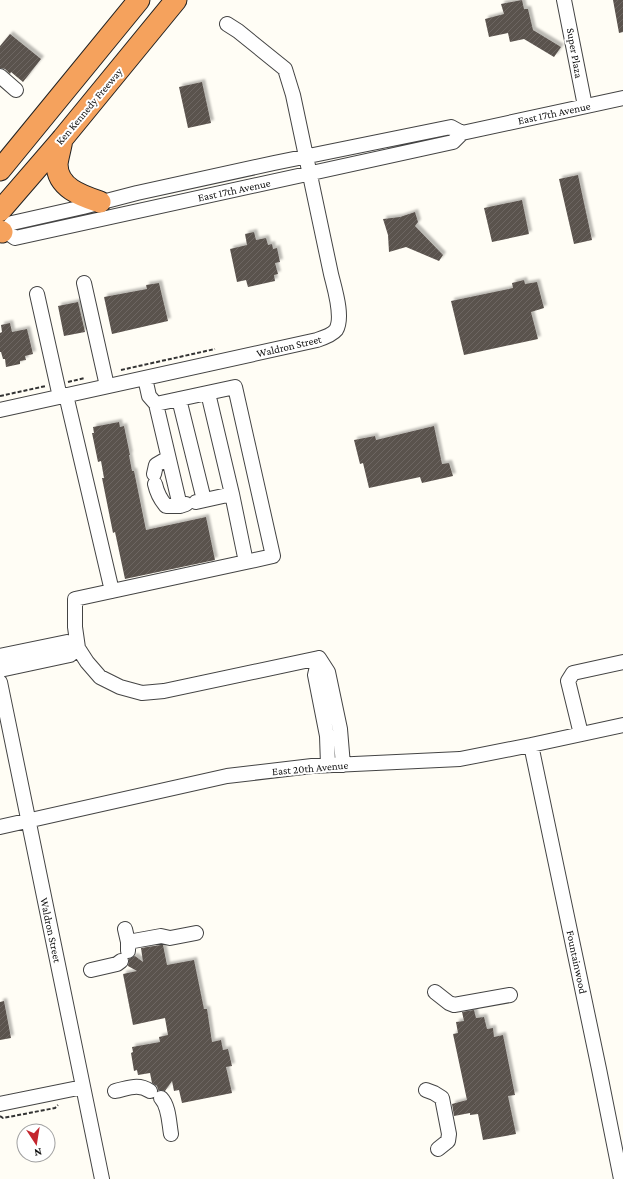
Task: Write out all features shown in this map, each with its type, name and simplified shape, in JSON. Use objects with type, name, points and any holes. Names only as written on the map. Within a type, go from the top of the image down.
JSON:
[{"type":"highway","points":[[0,170],[140,0]]},
{"type":"highway","name":"Ken Kennedy Freeway","points":[[0,210],[62,138],[176,0]]},
{"type":"highway","points":[[62,138],[57,164],[59,174],[65,185],[74,192],[100,202]]},
{"type":"street","name":"Super Plaza","points":[[564,0],[585,106]]},
{"type":"street","name":"Waldron Street","points":[[0,410],[317,340],[326,337],[336,330],[339,313],[337,300],[293,95],[285,69],[238,31],[227,24]]},
{"type":"street","points":[[0,76],[16,90]]},
{"type":"street","name":"East 17th Avenue","points":[[462,133],[451,127],[152,189],[12,223],[2,232],[15,238],[453,142],[462,133],[623,98]]},
{"type":"street","points":[[84,283],[107,386]]},
{"type":"street","points":[[37,294],[112,591]]},
{"type":"street","points":[[145,378],[149,396],[156,404],[168,458],[191,503]]},
{"type":"street","points":[[156,404],[235,387],[273,556],[75,599],[75,626],[78,648],[87,662],[100,677],[120,687],[142,693],[164,691],[319,658]]},
{"type":"street","points":[[208,393],[232,494],[246,562]]},
{"type":"street","points":[[179,399],[191,503]]},
{"type":"street","points":[[168,458],[156,465],[154,479],[158,493],[166,506],[191,503],[232,494]]},
{"type":"street","points":[[0,656],[67,642],[78,648]]},
{"type":"street","points":[[0,670],[70,655],[78,648]]},
{"type":"street","points":[[319,658],[328,672],[340,729],[343,765]]},
{"type":"street","points":[[319,658],[315,675],[327,736],[328,765]]},
{"type":"street","points":[[581,734],[568,681],[573,673],[623,662]]},
{"type":"street","name":"Waldron Street","points":[[0,682],[102,1179]]},
{"type":"street","name":"East 20th Avenue","points":[[0,827],[227,776],[312,766],[460,759],[623,725]]},
{"type":"street","name":"Fountainwood","points":[[531,745],[621,1179]]},
{"type":"street","points":[[91,970],[117,964],[125,946],[161,936],[170,938],[196,933]]},
{"type":"street","points":[[435,992],[454,1005],[510,995]]},
{"type":"street","points":[[115,1090],[138,1086],[145,1087],[163,1100],[171,1134]]},
{"type":"street","points":[[0,1104],[83,1087]]},
{"type":"street","points":[[426,1090],[442,1098],[449,1134],[448,1141],[438,1149]]},
{"type":"path","points":[[0,1116],[3,1118],[55,1108],[59,1104]]},
{"type":"building","points":[[522,0],[524,9],[528,9],[533,30],[561,47],[554,57],[524,39],[510,42],[508,33],[489,37],[485,19],[504,14],[501,4]]},
{"type":"building","points":[[613,0],[623,0],[623,32],[619,33]]},
{"type":"building","points":[[10,34],[41,59],[23,82],[11,72],[10,74],[5,69],[0,68],[0,46]]},
{"type":"building","points":[[202,82],[211,123],[188,128],[179,87]]},
{"type":"building","points":[[578,175],[592,240],[574,244],[559,179]]},
{"type":"building","points":[[522,200],[529,234],[492,242],[484,208]]},
{"type":"building","points":[[415,212],[418,222],[415,226],[443,255],[439,261],[406,247],[389,252],[388,235],[383,219],[400,217]]},
{"type":"building","points":[[254,232],[256,240],[266,238],[268,245],[272,244],[273,249],[277,248],[280,262],[275,263],[278,274],[274,275],[275,281],[248,287],[246,280],[237,282],[230,249],[247,245],[245,234]]},
{"type":"building","points":[[524,280],[525,284],[537,282],[544,308],[531,312],[538,339],[464,355],[451,301],[513,288],[512,283]]},
{"type":"building","points":[[159,283],[168,321],[112,334],[104,297],[147,289],[146,285]]},
{"type":"building","points":[[78,302],[85,332],[64,336],[58,306]]},
{"type":"building","points":[[10,323],[12,332],[27,329],[33,354],[25,356],[26,360],[20,361],[20,364],[6,367],[5,359],[3,359],[0,352],[0,333],[2,332],[1,325]]},
{"type":"building","points":[[119,422],[120,427],[124,426],[132,471],[134,471],[146,530],[206,517],[215,560],[125,579],[115,532],[113,533],[102,478],[104,478],[101,461],[98,462],[92,433],[94,433],[93,427]]},
{"type":"building","points":[[434,426],[442,464],[449,463],[453,476],[422,483],[420,477],[369,488],[363,463],[360,464],[354,440],[375,436],[376,440]]},
{"type":"building","points":[[163,945],[167,965],[194,960],[204,1009],[207,1009],[212,1042],[221,1040],[223,1050],[228,1049],[232,1066],[226,1067],[232,1093],[182,1103],[179,1090],[174,1091],[172,1081],[165,1091],[158,1090],[157,1086],[152,1083],[150,1073],[138,1075],[137,1070],[134,1071],[131,1053],[133,1052],[132,1047],[160,1042],[159,1037],[168,1035],[165,1018],[133,1025],[123,974],[137,971],[128,966],[129,959],[135,956],[143,962],[141,948]]},
{"type":"building","points":[[4,1001],[11,1038],[0,1040],[0,1002]]},
{"type":"building","points":[[474,1010],[476,1018],[484,1017],[487,1029],[493,1028],[494,1037],[503,1035],[515,1095],[508,1096],[516,1134],[483,1140],[478,1114],[470,1115],[470,1113],[454,1116],[452,1104],[467,1100],[453,1034],[458,1033],[456,1022],[464,1021],[462,1012]]}]
